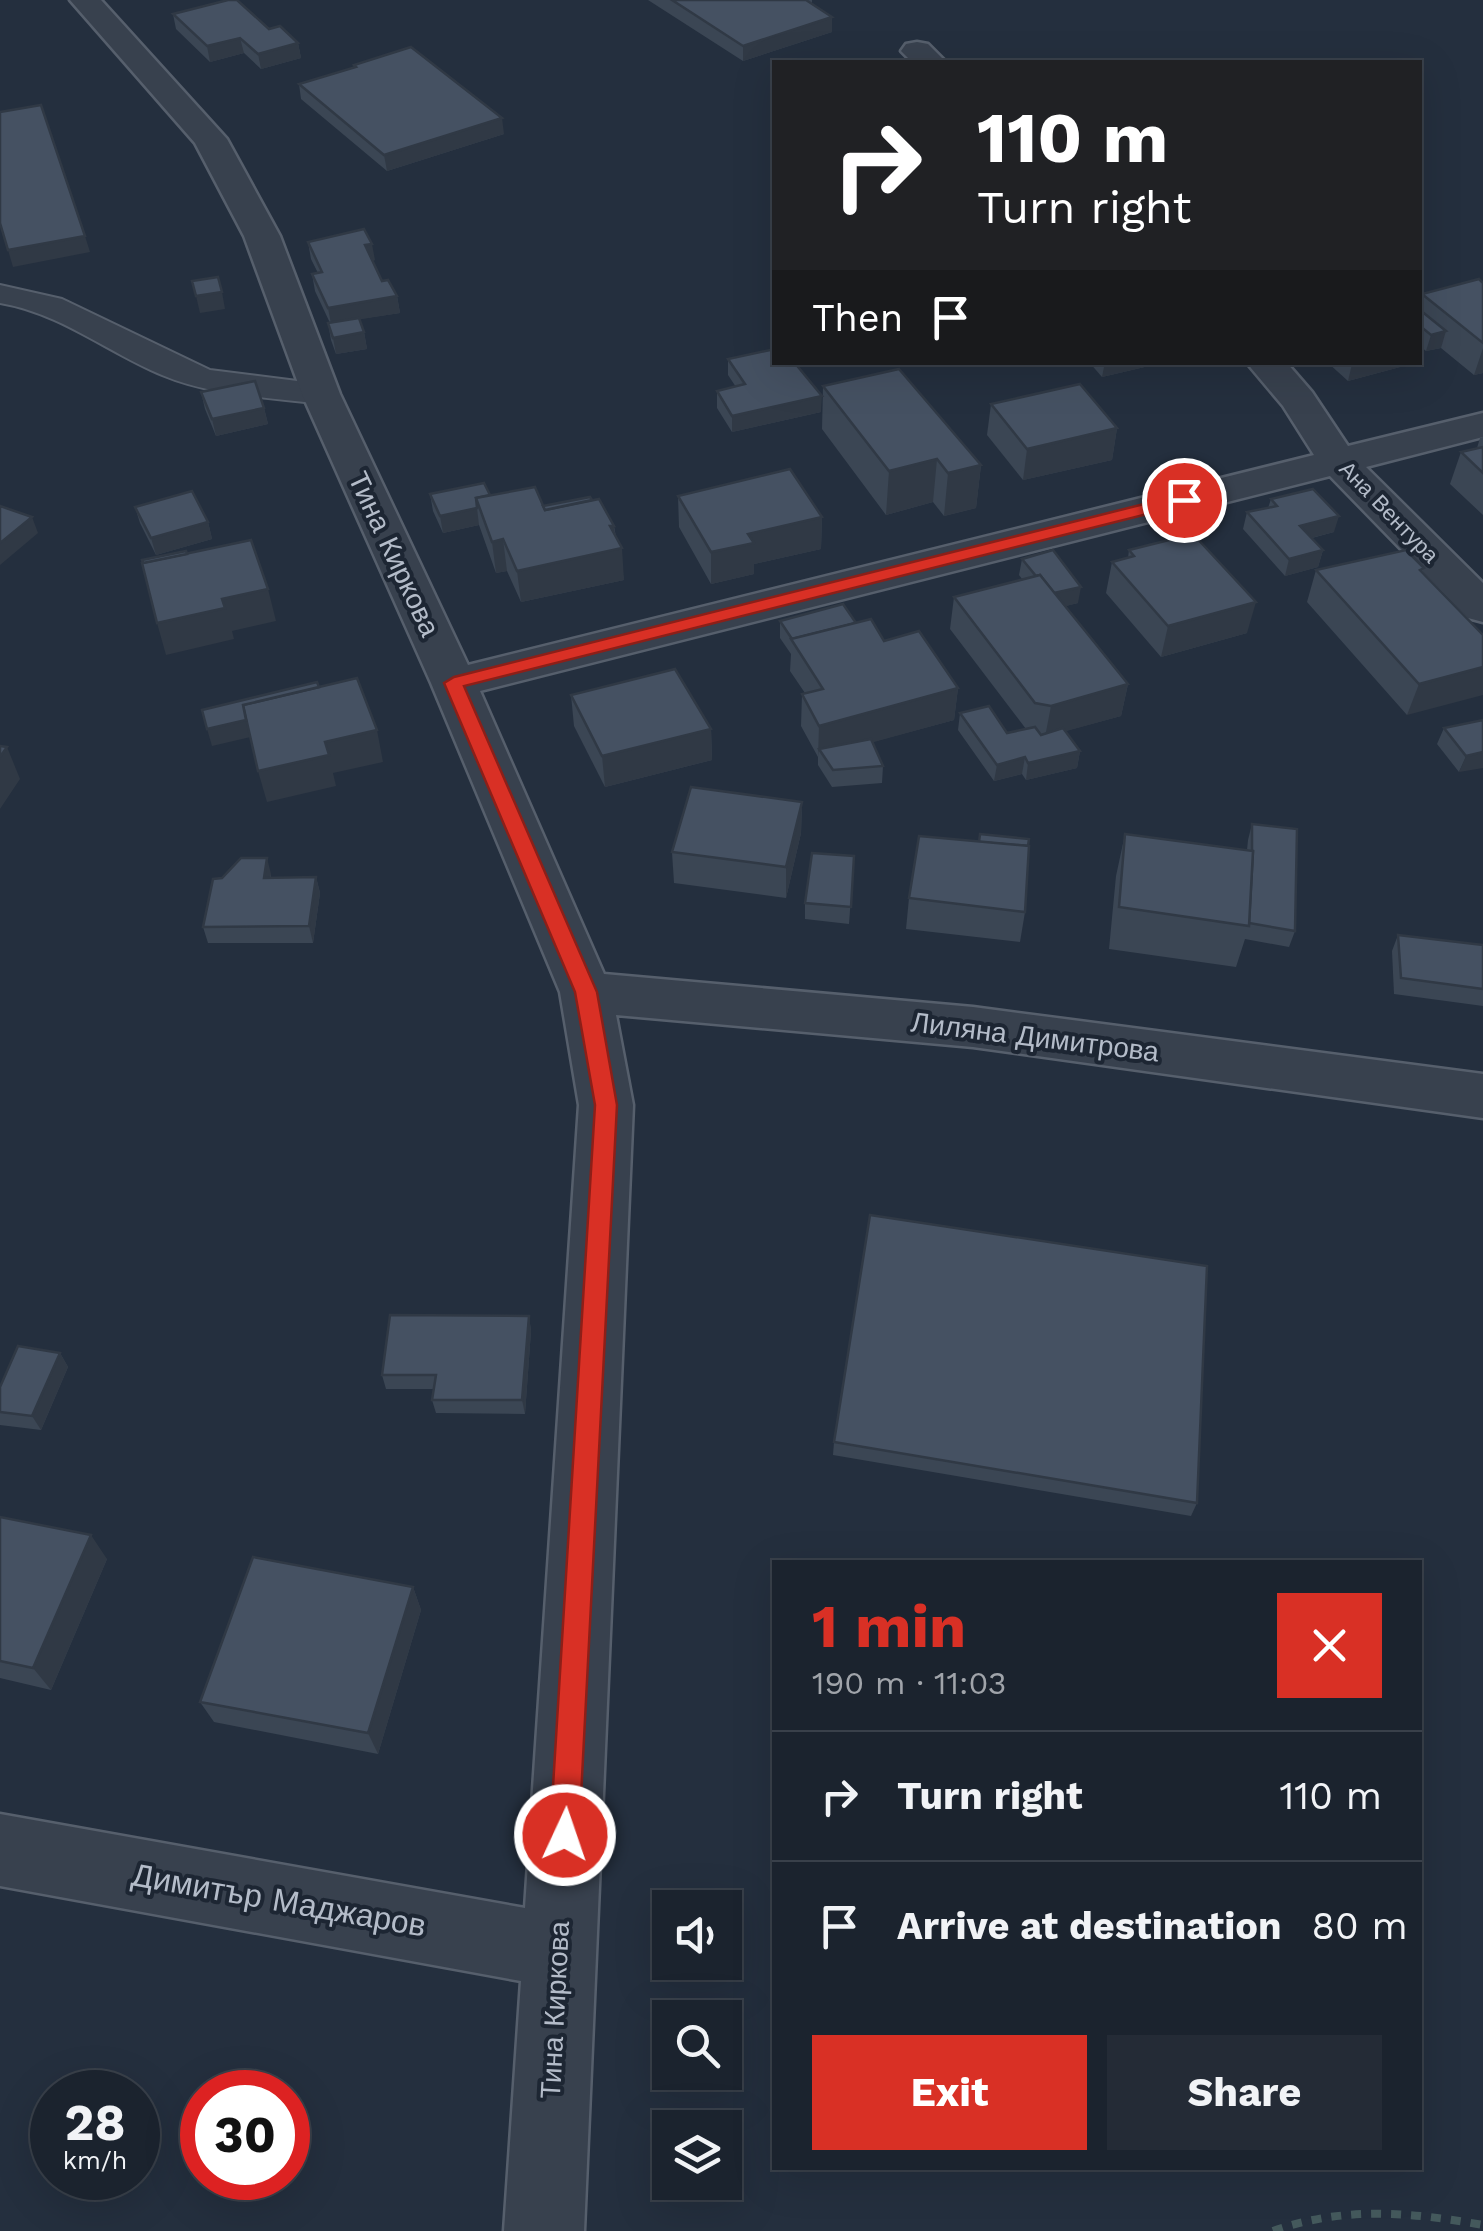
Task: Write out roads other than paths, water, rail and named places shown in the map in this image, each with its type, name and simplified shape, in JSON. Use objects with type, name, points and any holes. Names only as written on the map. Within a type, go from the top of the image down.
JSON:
[{"type":"street","name":"Тина Киркова","points":[[85,0],[210,139],[262,236],[320,394],[454,683],[586,992],[606,1105],[544,2231]]},
{"type":"street","name":"Ана Вентура","points":[[1268,365],[1298,400],[1338,461],[1483,608]]},
{"type":"street","points":[[454,683],[1483,425]]},
{"type":"street","name":"Лиляна Димитрова","points":[[586,992],[973,1028],[1483,1096]]},
{"type":"street","name":"Димитър Маджаров","points":[[0,1850],[558,1951]]},
{"type":"lane","points":[[0,294],[14,295],[74,317],[133,349],[199,377],[320,394]]}]
